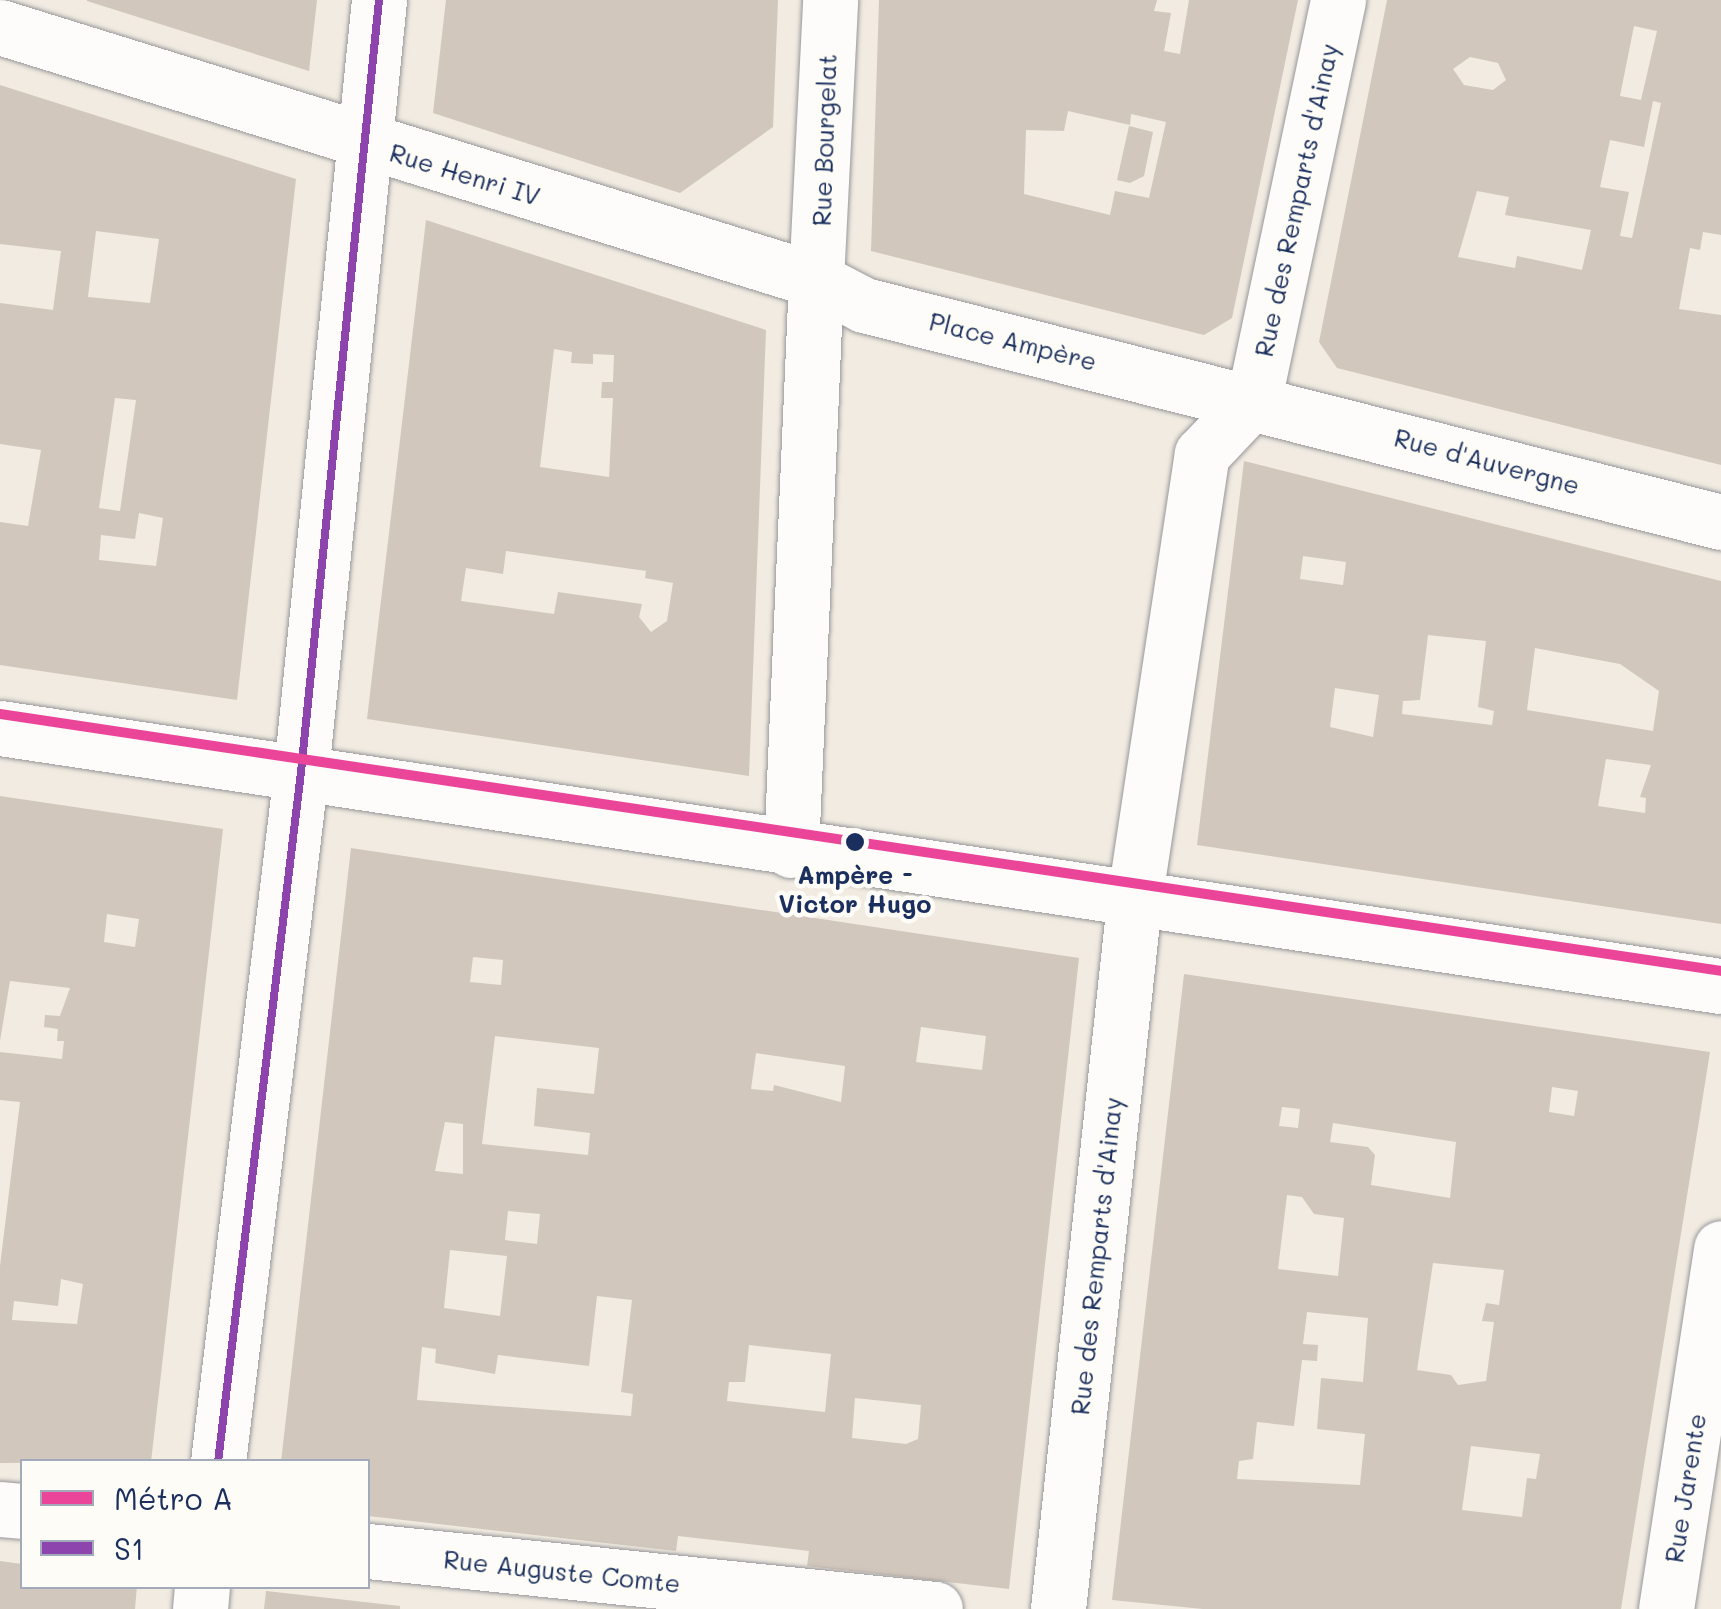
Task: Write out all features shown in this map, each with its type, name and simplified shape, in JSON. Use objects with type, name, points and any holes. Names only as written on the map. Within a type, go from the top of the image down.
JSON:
[{"type":"street","points":[[218,1459],[300,772],[379,0]]},
{"type":"street","name":"Rue Bourgelat","points":[[816,280],[830,0]]},
{"type":"street","name":"Rue des Remparts d'Ainay","points":[[1254,400],[1338,0]]},
{"type":"street","name":"Rue Henri IV","points":[[0,27],[816,280]]},
{"type":"street","points":[[790,850],[816,280]]},
{"type":"street","name":"Place Ampère","points":[[816,280],[864,305],[1254,400]]},
{"type":"street","points":[[1134,902],[1202,454],[1254,400]]},
{"type":"street","name":"Rue d'Auvergne","points":[[1254,400],[1721,522]]},
{"type":"street","points":[[0,728],[1134,902],[1721,986]]},
{"type":"street","name":"Rue des Remparts d'Ainay","points":[[1058,1609],[1134,902]]},
{"type":"street","name":"Rue Jarente","points":[[1666,1609],[1721,1248]]},
{"type":"street","name":"Rue Auguste Comte","points":[[370,1551],[935,1609]]},
{"type":"building","points":[[317,0],[309,71],[87,1]]},
{"type":"building","points":[[446,0],[778,0],[773,127],[680,193],[433,113]]},
{"type":"building","points":[[879,0],[1157,0],[1154,11],[1171,13],[1164,51],[1180,54],[1189,0],[1298,0],[1232,318],[1204,335],[871,251]],"holes":[[[1068,111],[1130,125],[1131,114],[1166,122],[1149,198],[1115,191],[1110,215],[1024,194],[1026,130],[1064,131]]]},
{"type":"building","points":[[1387,0],[1721,0],[1721,235],[1703,232],[1700,250],[1690,248],[1679,309],[1721,315],[1721,465],[1337,368],[1319,342]],"holes":[[[1634,26],[1657,31],[1641,100],[1620,96]],[[1470,57],[1498,63],[1506,80],[1493,90],[1464,85],[1453,69]],[[1653,101],[1661,103],[1632,238],[1620,236],[1629,192],[1600,187],[1610,140],[1644,147]],[[1477,191],[1509,197],[1505,215],[1591,230],[1582,270],[1517,256],[1515,268],[1458,257]]]},
{"type":"building","points":[[0,85],[296,179],[237,700],[0,665],[0,522],[28,526],[41,450],[0,444],[0,303],[53,310],[61,251],[0,244]],"holes":[[[96,231],[159,239],[150,303],[88,297]],[[115,398],[136,400],[120,511],[99,508]],[[139,513],[163,518],[156,566],[99,560],[101,535],[135,539]]]},
{"type":"building","points":[[1129,126],[1153,132],[1144,176],[1130,183],[1117,180]]},
{"type":"building","points":[[426,220],[766,330],[749,776],[367,719]],"holes":[[[554,349],[572,352],[571,363],[593,364],[593,354],[614,355],[613,382],[602,382],[601,398],[613,398],[609,477],[540,467]],[[506,551],[646,571],[645,578],[673,583],[667,621],[651,632],[639,617],[642,604],[558,592],[554,614],[461,601],[466,568],[503,574]]]},
{"type":"building","points":[[1244,461],[1721,581],[1721,924],[1197,845]],"holes":[[[1303,556],[1346,562],[1343,585],[1300,579]],[[1428,635],[1486,641],[1478,707],[1494,711],[1492,725],[1402,714],[1403,701],[1420,700]],[[1535,648],[1620,664],[1659,691],[1653,731],[1527,710]],[[1335,688],[1379,695],[1373,737],[1330,727]],[[1606,759],[1651,765],[1640,797],[1646,798],[1645,813],[1598,806]]]},
{"type":"building","points":[[0,796],[223,829],[151,1459],[20,1459],[20,1463],[0,1463],[0,1266],[20,1102],[0,1100],[0,1052],[62,1059],[64,1041],[57,1041],[58,1029],[44,1027],[45,1015],[60,1016],[70,988],[10,981],[0,1041]],"holes":[[[107,914],[139,919],[135,947],[104,942]],[[61,1279],[83,1284],[77,1324],[12,1320],[14,1301],[58,1306]]]},
{"type":"building","points":[[351,848],[1079,958],[1009,1589],[807,1566],[809,1551],[678,1536],[676,1551],[370,1516],[370,1459],[281,1459]],"holes":[[[473,957],[503,960],[501,985],[470,982]],[[921,1027],[986,1036],[982,1070],[916,1062]],[[495,1036],[599,1048],[594,1094],[537,1088],[534,1126],[590,1133],[588,1155],[482,1144]],[[756,1053],[845,1066],[841,1102],[774,1085],[773,1091],[751,1089]],[[445,1122],[463,1124],[463,1174],[435,1171]],[[508,1211],[540,1214],[537,1244],[505,1240]],[[450,1250],[507,1256],[500,1316],[444,1308]],[[597,1296],[632,1300],[621,1392],[633,1394],[631,1416],[417,1400],[422,1347],[436,1349],[435,1363],[495,1374],[498,1355],[589,1366]],[[749,1345],[831,1354],[825,1412],[727,1401],[729,1382],[745,1382]],[[855,1398],[921,1405],[918,1439],[906,1444],[852,1438]]]},
{"type":"building","points":[[1184,974],[1710,1052],[1621,1609],[1203,1609],[1112,1600]],"holes":[[[1552,1087],[1578,1091],[1574,1116],[1549,1112]],[[1282,1107],[1300,1109],[1298,1128],[1279,1126]],[[1333,1123],[1456,1142],[1450,1198],[1371,1185],[1375,1155],[1368,1147],[1330,1142]],[[1287,1195],[1302,1197],[1314,1214],[1344,1218],[1338,1276],[1278,1269]],[[1433,1263],[1504,1270],[1499,1305],[1486,1303],[1482,1321],[1494,1322],[1486,1381],[1458,1385],[1451,1375],[1417,1370]],[[1307,1312],[1368,1318],[1363,1382],[1321,1378],[1317,1429],[1365,1434],[1360,1485],[1237,1479],[1239,1461],[1253,1459],[1257,1422],[1294,1426],[1302,1360],[1317,1361],[1318,1345],[1303,1344]],[[1471,1446],[1540,1454],[1536,1479],[1527,1478],[1522,1517],[1462,1510]]]},
{"type":"building","points":[[0,1561],[20,1564],[20,1589],[137,1589],[135,1609],[0,1609]]},
{"type":"building","points":[[266,1591],[400,1606],[400,1609],[264,1609]]},
{"type":"metro line","name":"A","points":[[0,714],[1721,971]]},
{"type":"transit line","name":"S1","points":[[218,1459],[301,772],[379,0]]},
{"type":"place","name":"Ampère - Victor Hugo","points":[[855,842]]}]
